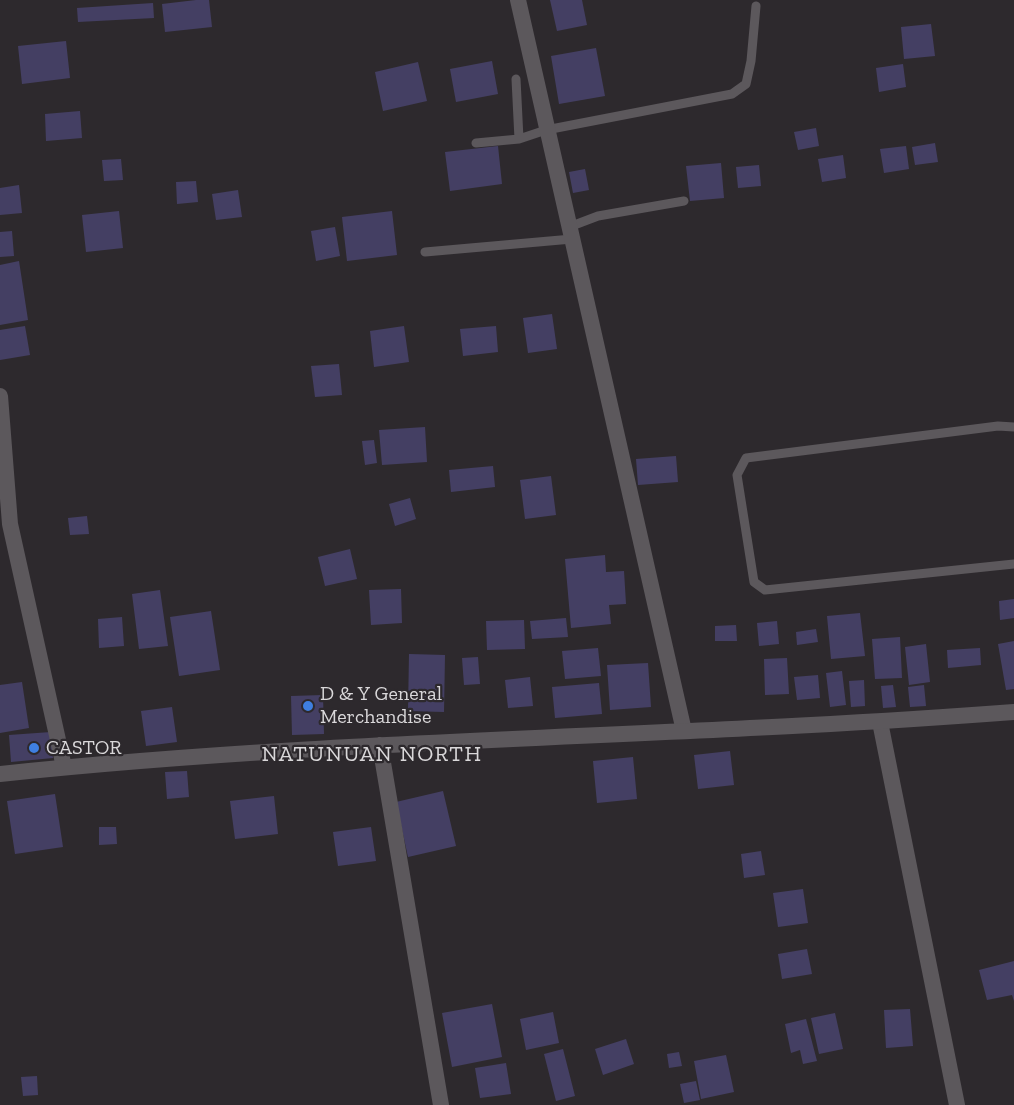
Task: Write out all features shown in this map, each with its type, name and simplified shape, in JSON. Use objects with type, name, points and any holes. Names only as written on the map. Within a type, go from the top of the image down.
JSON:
[{"type":"street","points":[[518,0],[684,731]]},
{"type":"street","points":[[0,396],[10,524],[64,768]]},
{"type":"street","points":[[0,774],[380,745],[880,722],[1014,712]]},
{"type":"street","points":[[880,722],[957,1105]]},
{"type":"street","points":[[380,745],[441,1105]]},
{"type":"lane","points":[[476,143],[519,139],[546,130],[732,94],[746,84],[751,61],[756,6]]},
{"type":"lane","points":[[516,79],[519,139]]},
{"type":"lane","points":[[425,252],[570,233],[598,216],[684,201]]},
{"type":"lane","points":[[1014,428],[998,426],[746,458],[737,475],[754,582],[765,590],[1014,564]]},
{"type":"building","points":[[209,0],[212,27],[165,32],[162,4]]},
{"type":"building","points":[[550,0],[582,0],[587,25],[557,31]]},
{"type":"building","points":[[153,3],[154,18],[78,22],[77,8]]},
{"type":"building","points":[[931,24],[935,56],[904,59],[901,27]]},
{"type":"building","points":[[66,41],[70,78],[22,84],[18,46]]},
{"type":"building","points":[[596,48],[605,96],[559,104],[551,56]]},
{"type":"building","points":[[492,61],[498,94],[456,102],[450,69]]},
{"type":"building","points":[[418,62],[427,101],[383,111],[375,72]]},
{"type":"building","points":[[903,64],[906,87],[879,92],[876,68]]},
{"type":"building","points":[[80,111],[82,138],[46,141],[45,114]]},
{"type":"building","points":[[816,128],[819,146],[798,150],[794,132]]},
{"type":"building","points":[[935,143],[938,162],[915,165],[912,147]]},
{"type":"building","points":[[498,146],[502,184],[450,191],[445,152]]},
{"type":"building","points":[[906,146],[909,169],[884,173],[880,149]]},
{"type":"building","points":[[843,155],[846,178],[822,182],[818,159]]},
{"type":"building","points":[[121,159],[123,180],[104,181],[102,160]]},
{"type":"building","points":[[721,163],[724,198],[690,201],[686,166]]},
{"type":"building","points":[[759,165],[761,186],[738,188],[736,167]]},
{"type":"building","points":[[585,169],[589,190],[573,193],[569,172]]},
{"type":"building","points":[[196,181],[198,202],[177,204],[176,182]]},
{"type":"building","points":[[19,185],[22,213],[0,215],[0,188]]},
{"type":"building","points":[[238,190],[242,217],[216,220],[212,194]]},
{"type":"building","points":[[119,211],[123,248],[86,252],[82,215]]},
{"type":"building","points":[[392,211],[397,255],[347,261],[342,217]]},
{"type":"building","points":[[335,227],[340,256],[316,261],[311,231]]},
{"type":"building","points":[[12,231],[14,256],[0,257],[0,232]]},
{"type":"building","points":[[19,261],[28,320],[0,325],[0,265]]},
{"type":"building","points":[[552,314],[557,349],[528,353],[523,318]]},
{"type":"building","points":[[25,326],[30,355],[0,360],[0,330]]},
{"type":"building","points":[[404,326],[409,362],[374,367],[370,331]]},
{"type":"building","points":[[496,326],[498,352],[463,356],[460,329]]},
{"type":"building","points":[[339,364],[342,395],[315,397],[311,366]]},
{"type":"building","points":[[425,427],[427,462],[382,465],[379,430]]},
{"type":"building","points":[[374,440],[377,463],[365,465],[362,441]]},
{"type":"building","points":[[676,456],[678,482],[638,485],[636,459]]},
{"type":"building","points":[[493,466],[495,487],[451,492],[449,470]]},
{"type":"building","points":[[551,476],[556,515],[525,519],[520,480]]},
{"type":"building","points":[[410,498],[416,519],[395,526],[389,504]]},
{"type":"building","points":[[87,516],[89,534],[70,535],[68,518]]},
{"type":"building","points":[[350,549],[357,579],[325,586],[318,557]]},
{"type":"building","points":[[605,555],[606,572],[624,571],[626,604],[609,605],[611,624],[571,628],[565,559]]},
{"type":"building","points":[[401,589],[402,623],[371,625],[369,590]]},
{"type":"building","points":[[160,590],[168,646],[139,649],[132,594]]},
{"type":"building","points":[[1014,599],[1014,618],[1000,620],[999,601]]},
{"type":"building","points":[[211,611],[220,670],[179,676],[170,617]]},
{"type":"building","points":[[860,613],[865,656],[831,659],[827,616]]},
{"type":"building","points":[[122,617],[124,646],[99,648],[98,619]]},
{"type":"building","points":[[566,618],[568,637],[532,639],[530,621]]},
{"type":"building","points":[[524,620],[525,649],[487,650],[486,621]]},
{"type":"building","points":[[777,621],[779,644],[759,646],[757,623]]},
{"type":"building","points":[[736,625],[737,641],[715,641],[715,626]]},
{"type":"building","points":[[816,629],[818,642],[797,645],[796,632]]},
{"type":"building","points":[[900,637],[902,678],[875,679],[872,639]]},
{"type":"building","points":[[1014,641],[1014,689],[1006,690],[998,644]]},
{"type":"building","points":[[926,644],[930,682],[909,685],[905,647]]},
{"type":"building","points":[[598,648],[601,676],[565,679],[562,651]]},
{"type":"building","points":[[980,648],[981,665],[948,668],[947,650]]},
{"type":"building","points":[[409,654],[445,655],[444,712],[408,711]]},
{"type":"building","points":[[478,657],[480,684],[464,685],[462,658]]},
{"type":"building","points":[[787,658],[789,694],[765,695],[764,659]]},
{"type":"building","points":[[648,663],[651,707],[610,710],[607,665]]},
{"type":"building","points":[[842,671],[846,705],[830,707],[826,673]]},
{"type":"building","points":[[818,675],[820,698],[797,700],[794,677]]},
{"type":"building","points":[[530,677],[533,706],[508,708],[505,680]]},
{"type":"building","points":[[864,680],[865,706],[851,707],[849,681]]},
{"type":"building","points":[[22,682],[29,728],[0,733],[0,685]]},
{"type":"building","points":[[599,683],[602,714],[555,718],[552,687]]},
{"type":"building","points":[[893,685],[896,707],[883,708],[881,686]]},
{"type":"building","points":[[924,685],[926,706],[910,707],[908,687]]},
{"type":"building","points":[[323,695],[324,734],[292,735],[291,696]]},
{"type":"building","points":[[172,707],[177,742],[146,746],[141,711]]},
{"type":"building","points":[[51,732],[53,758],[11,762],[9,735]]},
{"type":"building","points":[[730,751],[734,785],[698,789],[694,755]]},
{"type":"building","points":[[633,757],[637,799],[597,803],[593,761]]},
{"type":"building","points":[[187,771],[189,797],[167,799],[165,772]]},
{"type":"building","points":[[443,791],[456,846],[408,857],[396,802]]},
{"type":"building","points":[[55,794],[63,847],[15,854],[7,801]]},
{"type":"building","points":[[274,796],[278,834],[235,839],[230,801]]},
{"type":"building","points":[[99,827],[116,827],[117,844],[99,845]]},
{"type":"building","points":[[371,827],[376,861],[338,866],[333,832]]},
{"type":"building","points":[[761,851],[765,875],[744,878],[741,854]]},
{"type":"building","points":[[803,889],[808,923],[778,927],[773,893]]},
{"type":"building","points":[[807,949],[812,974],[782,979],[778,954]]},
{"type":"building","points":[[1014,961],[1014,1001],[1012,995],[987,1000],[979,970]]},
{"type":"building","points":[[492,1004],[502,1057],[452,1067],[442,1013]]},
{"type":"building","points":[[910,1009],[913,1046],[886,1048],[884,1010]]},
{"type":"building","points":[[553,1012],[559,1043],[526,1050],[520,1019]]},
{"type":"building","points":[[835,1013],[843,1049],[819,1054],[811,1018]]},
{"type":"building","points":[[806,1019],[817,1061],[803,1064],[800,1050],[791,1053],[785,1024]]},
{"type":"building","points":[[626,1039],[634,1064],[603,1075],[595,1049]]},
{"type":"building","points":[[563,1049],[575,1096],[556,1101],[544,1054]]},
{"type":"building","points":[[679,1052],[682,1066],[669,1068],[667,1054]]},
{"type":"building","points":[[726,1055],[734,1092],[701,1099],[694,1061]]},
{"type":"building","points":[[506,1063],[511,1094],[480,1098],[475,1068]]},
{"type":"building","points":[[37,1076],[38,1095],[23,1096],[21,1077]]},
{"type":"building","points":[[696,1081],[700,1100],[684,1103],[680,1084]]},
{"type":"place","name":"D & Y General Merchandise","points":[[308,706]]},
{"type":"place","name":"CASTOR","points":[[34,748]]},
{"type":"district","name":"NATUNUAN NORTH","points":[[372,755]]}]
